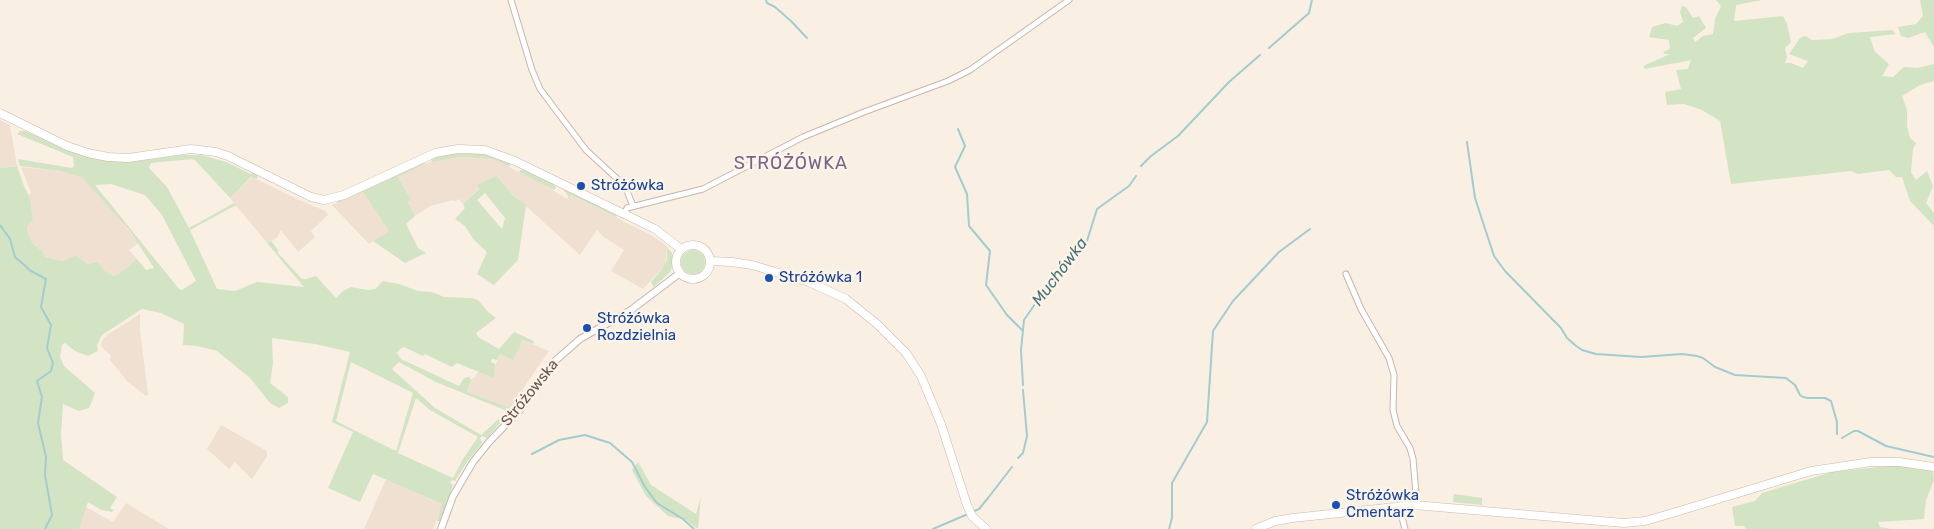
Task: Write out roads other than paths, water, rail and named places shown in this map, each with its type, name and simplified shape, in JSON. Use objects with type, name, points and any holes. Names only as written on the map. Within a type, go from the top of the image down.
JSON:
[{"type":"main road","points":[[0,112],[68,146],[108,157],[128,158],[191,149],[216,152],[311,197],[324,200],[344,195],[434,153],[458,148],[485,150],[515,161],[655,230],[681,249]]},
{"type":"main road","points":[[687,246],[699,246],[705,249],[710,261],[709,268],[705,274],[699,278],[692,279],[680,274],[675,261],[681,249],[687,246]]},
{"type":"main road","points":[[710,261],[752,265],[810,282],[846,299],[878,324],[906,353],[921,376],[933,402],[959,485],[971,512],[984,529]]},
{"type":"main road","points":[[1256,529],[1275,521],[1293,518],[1417,505],[1624,523],[1645,521],[1785,478],[1818,470],[1871,462],[1898,462],[1934,466]]},
{"type":"street","points":[[511,0],[532,70],[540,89],[586,150],[625,186],[632,206]]},
{"type":"street","points":[[624,215],[627,208],[632,206],[703,189],[803,136],[948,81],[970,70],[1069,0]]},
{"type":"street","name":"Stróżowska","points":[[441,529],[453,496],[472,462],[492,438],[520,410],[555,361],[580,339],[637,306],[680,274]]},
{"type":"street","points":[[1346,274],[1361,309],[1389,358],[1394,375],[1393,410],[1397,426],[1410,448],[1413,459],[1417,505]]},
{"type":"street","points":[[1399,506],[1405,529]]},
{"type":"waterway","points":[[766,0],[767,3],[775,7],[791,21],[807,38]]},
{"type":"waterway","name":"Muchówka","points":[[1269,48],[1309,13],[1312,0]]},
{"type":"waterway","name":"Muchówka","points":[[1141,166],[1178,136],[1229,82],[1260,55]]},
{"type":"waterway","points":[[958,129],[965,146],[955,167],[967,194],[969,226],[990,251],[986,285],[1007,315],[1023,331]]},
{"type":"waterway","points":[[1467,142],[1475,198],[1494,256],[1505,271],[1561,328],[1567,338],[1575,345],[1582,350],[1596,354],[1641,357],[1682,354],[1697,356],[1715,367],[1735,375],[1786,378],[1795,385],[1803,397],[1825,398],[1831,401],[1837,422],[1837,434]]},
{"type":"waterway","name":"Muchówka","points":[[1023,385],[1021,350],[1024,320],[1060,268],[1087,241],[1097,209],[1129,186],[1136,176]]},
{"type":"waterway","points":[[0,225],[10,239],[15,257],[31,271],[46,279],[41,307],[51,325],[47,348],[53,363],[51,371],[37,381],[42,397],[38,423],[46,457],[45,475],[52,515],[45,529]]},
{"type":"waterway","points":[[1169,529],[1172,518],[1172,483],[1207,422],[1213,331],[1233,301],[1279,252],[1310,229]]},
{"type":"waterway","name":"Muchówka","points":[[1018,458],[1023,453],[1027,436],[1023,390]]},
{"type":"waterway","points":[[1842,438],[1854,431],[1858,431],[1886,446],[1934,457]]},
{"type":"waterway","points":[[532,454],[559,440],[585,435],[610,443],[632,462],[645,487],[657,503],[683,519],[694,529]]},
{"type":"waterway","name":"Muchówka","points":[[972,512],[979,509],[1012,467]]},
{"type":"waterway","name":"Muchówka","points":[[933,529],[968,514]]},
{"type":"place","name":"Stróżówka","points":[[581,186]]},
{"type":"place","name":"Stróżówka 1","points":[[769,278]]},
{"type":"place","name":"Stróżówka Rozdzielnia","points":[[587,328]]},
{"type":"place","name":"Stróżówka Cmentarz","points":[[1336,505]]},
{"type":"district","name":"STRÓŻÓWKA","points":[[791,164]]}]
